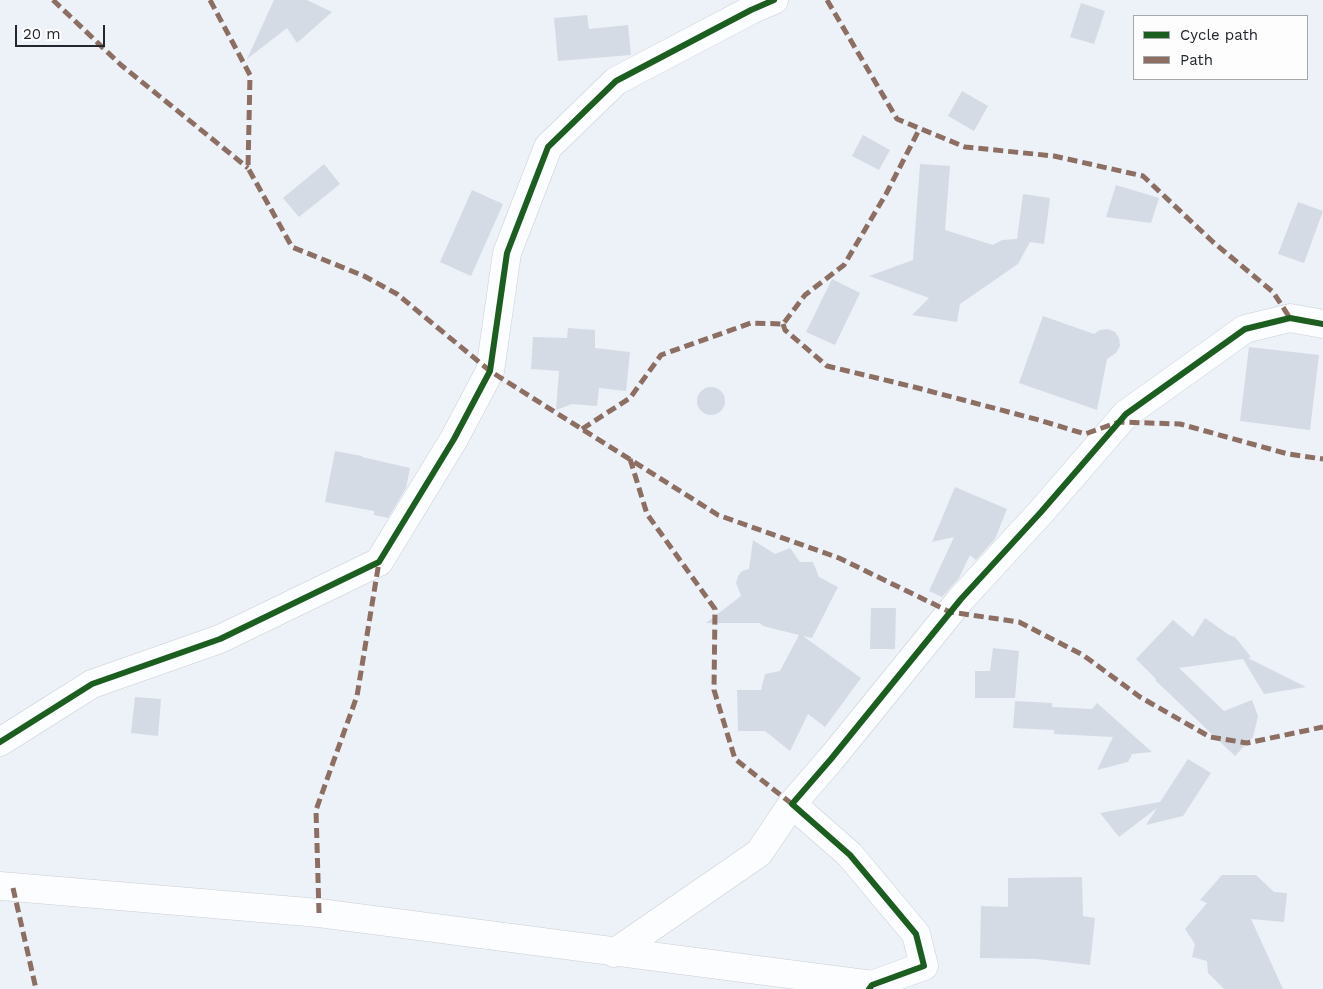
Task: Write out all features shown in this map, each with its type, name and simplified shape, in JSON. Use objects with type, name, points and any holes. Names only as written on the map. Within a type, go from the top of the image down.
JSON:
[{"type":"street","points":[[0,742],[92,684],[220,639],[379,562],[454,439],[490,371],[507,253],[548,147],[616,81],[770,1]]},
{"type":"street","points":[[614,952],[759,853],[792,804],[961,599],[1041,512],[1126,414],[1245,329],[1290,318],[1323,324]]},
{"type":"street","points":[[792,804],[850,855],[916,934],[924,966],[871,987]]},
{"type":"street","points":[[0,886],[319,913],[871,987],[901,989]]},
{"type":"building","points":[[274,0],[307,0],[332,12],[297,43],[287,28],[247,59]]},
{"type":"building","points":[[1081,3],[1105,11],[1094,44],[1070,37]]},
{"type":"building","points":[[587,15],[589,29],[628,25],[631,55],[558,61],[554,18]]},
{"type":"building","points":[[962,91],[988,106],[974,131],[948,116]]},
{"type":"building","points":[[863,135],[890,150],[879,170],[852,156]]},
{"type":"building","points":[[324,164],[340,184],[299,217],[283,198]]},
{"type":"building","points":[[920,164],[950,166],[945,230],[993,245],[1002,240],[1017,239],[1023,194],[1050,198],[1044,244],[1030,242],[1018,264],[960,304],[957,322],[912,315],[929,298],[869,276],[913,260]]},
{"type":"building","points":[[1116,185],[1159,198],[1151,223],[1106,217]]},
{"type":"building","points":[[472,190],[503,204],[471,276],[440,262]]},
{"type":"building","points":[[1298,202],[1323,211],[1304,263],[1278,254]]},
{"type":"building","points":[[832,279],[860,293],[835,345],[806,332]]},
{"type":"building","points":[[1043,316],[1094,334],[1100,330],[1108,329],[1115,332],[1119,338],[1120,346],[1116,353],[1107,359],[1097,410],[1019,383]]},
{"type":"building","points":[[568,328],[595,330],[595,348],[630,352],[626,391],[599,388],[597,406],[572,404],[556,410],[559,371],[531,369],[533,337],[567,338]]},
{"type":"building","points":[[1249,347],[1319,355],[1310,430],[1240,421]]},
{"type":"building","points":[[711,387],[721,391],[725,401],[721,411],[711,415],[701,411],[697,401],[701,391]]},
{"type":"building","points":[[335,451],[410,468],[406,488],[388,518],[374,515],[374,511],[325,502]]},
{"type":"building","points":[[955,487],[1007,509],[995,539],[976,560],[970,555],[959,578],[942,597],[929,591],[954,537],[932,542]]},
{"type":"building","points":[[753,540],[775,554],[790,548],[800,562],[813,562],[819,577],[838,587],[812,638],[803,636],[861,678],[825,727],[808,714],[790,751],[765,731],[738,731],[737,690],[761,690],[765,674],[780,671],[799,635],[763,626],[760,623],[706,623],[741,596],[736,583],[742,571],[749,569]]},
{"type":"building","points":[[871,608],[896,608],[895,649],[870,649]]},
{"type":"building","points":[[1205,618],[1229,635],[1235,637],[1251,657],[1248,658],[1306,687],[1264,694],[1243,659],[1179,668],[1224,711],[1252,700],[1258,716],[1253,737],[1235,756],[1155,680],[1136,659],[1173,620],[1193,637]]},
{"type":"building","points":[[993,648],[1019,651],[1015,698],[975,698],[975,671],[990,671]]},
{"type":"building","points":[[135,697],[161,699],[158,736],[131,733]]},
{"type":"building","points":[[1015,701],[1052,703],[1052,707],[1092,709],[1097,703],[1152,752],[1132,754],[1128,762],[1097,770],[1113,737],[1054,734],[1054,730],[1013,728]]},
{"type":"building","points":[[1188,759],[1211,773],[1183,816],[1146,825],[1157,808],[1119,837],[1100,813],[1160,802]]},
{"type":"building","points":[[1222,875],[1256,875],[1274,892],[1287,893],[1284,922],[1251,919],[1283,989],[1224,989],[1208,973],[1207,961],[1192,957],[1195,944],[1185,929],[1207,903],[1200,900]]},
{"type":"building","points":[[1082,877],[1083,916],[1095,918],[1090,965],[1037,959],[980,958],[981,906],[1008,907],[1008,878]]},
{"type":"marked path","points":[[53,0],[121,65],[248,168]]},
{"type":"marked path","points":[[210,0],[250,75],[248,168],[292,247],[364,276],[397,294],[490,371],[718,515],[839,558],[950,612],[1019,622],[1083,655],[1140,697],[1210,737],[1247,743],[1323,727]]},
{"type":"marked path","points":[[827,0],[897,119],[965,147],[1054,156],[1143,176],[1213,242],[1273,292],[1290,318]]},
{"type":"marked path","points":[[582,429],[630,398],[661,355],[751,323],[783,324],[805,295],[844,265],[886,194],[920,128]]},
{"type":"marked path","points":[[783,324],[785,330],[827,366],[914,387],[1085,434],[1119,422],[1180,424],[1288,454],[1323,459]]},
{"type":"marked path","points":[[630,459],[647,514],[715,609],[714,690],[735,759],[792,804]]},
{"type":"marked path","points":[[319,913],[316,810],[357,696],[379,562]]},
{"type":"marked path","points":[[13,888],[36,989]]},
{"type":"cycle path","points":[[0,742],[92,684],[220,639],[379,562],[454,439],[490,371],[507,253],[548,147],[616,81],[751,10],[774,0]]},
{"type":"cycle path","points":[[869,989],[872,985],[924,966],[916,934],[850,855],[792,804],[961,599],[1041,512],[1126,414],[1245,329],[1290,318],[1323,324]]}]
